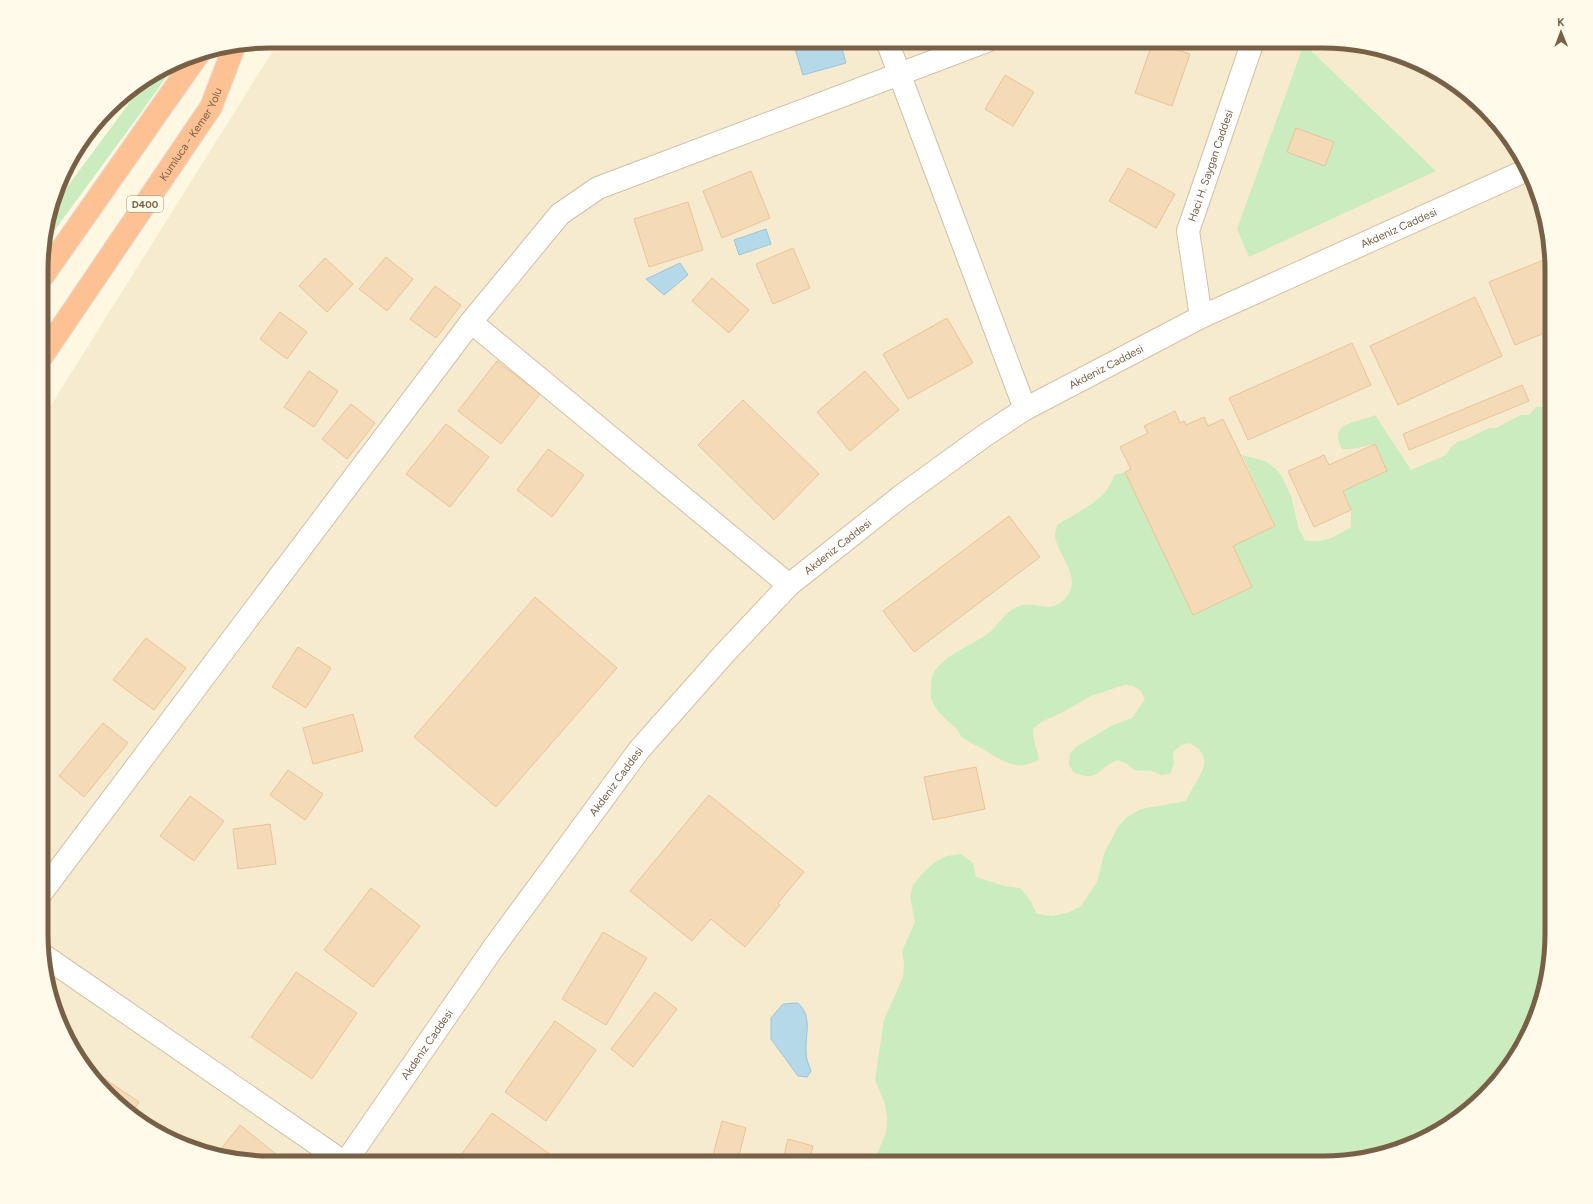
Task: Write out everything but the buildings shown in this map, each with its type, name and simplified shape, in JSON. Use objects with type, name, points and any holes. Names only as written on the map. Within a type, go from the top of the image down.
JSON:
[{"type":"highway","name":"Kumluca - Kemer Yolu","points":[[48,348],[211,107],[232,51]]},
{"type":"highway","points":[[48,269],[193,62]]},
{"type":"street","points":[[890,48],[1025,409]]},
{"type":"street","points":[[48,884],[472,322],[560,214],[598,188],[969,48]]},
{"type":"street","name":"Haci H. Saygan Caddesi","points":[[1200,317],[1188,231],[1251,48]]},
{"type":"street","name":"Akdeniz Caddesi","points":[[350,1156],[494,947],[639,750],[724,654],[789,585],[900,497],[984,436],[1025,409],[1200,317],[1522,172]]},
{"type":"street","points":[[472,322],[789,585]]},
{"type":"street","points":[[49,959],[335,1156]]},
{"type":"shaded area","points":[[275,48],[1338,48],[1367,52],[1408,65],[1447,85],[1470,103],[1490,123],[1508,146],[1522,172],[1533,198],[1541,226],[1545,255],[1545,802],[964,1156],[255,1156],[226,1152],[185,1139],[146,1119],[123,1101],[103,1081],[85,1058],[71,1032],[60,1006],[52,978],[48,949],[48,410]]},
{"type":"green space","points":[[1303,48],[1308,48],[1436,171],[1249,257],[1237,229]]},
{"type":"green space","points":[[170,72],[51,235],[61,195],[137,92],[146,85]]},
{"type":"green space","points":[[1536,407],[1544,407],[1545,949],[1541,978],[1528,1019],[1508,1058],[1490,1081],[1470,1101],[1447,1119],[1421,1133],[1395,1144],[1367,1152],[1338,1156],[876,1156],[886,1133],[887,1118],[885,1104],[875,1080],[884,1020],[903,977],[904,963],[902,951],[915,922],[910,897],[913,885],[924,872],[935,862],[947,856],[961,854],[973,863],[976,877],[1004,886],[1020,888],[1030,900],[1037,914],[1052,916],[1067,913],[1081,906],[1097,882],[1104,854],[1118,827],[1127,817],[1141,809],[1186,801],[1203,770],[1203,756],[1199,749],[1190,743],[1181,745],[1173,752],[1174,764],[1170,774],[1161,775],[1152,771],[1134,770],[1127,764],[1118,760],[1094,775],[1088,776],[1073,772],[1069,764],[1070,754],[1076,747],[1111,726],[1132,718],[1145,699],[1141,691],[1133,686],[1124,685],[1091,696],[1061,713],[1041,722],[1033,729],[1034,741],[1039,759],[1023,765],[1016,765],[1002,760],[963,738],[956,728],[935,707],[931,696],[931,684],[932,677],[941,663],[986,635],[1004,616],[1017,607],[1031,605],[1050,607],[1061,602],[1067,596],[1071,588],[1072,580],[1070,572],[1056,542],[1055,534],[1057,525],[1083,510],[1095,501],[1106,491],[1115,475],[1125,472],[1193,615],[1252,587],[1233,546],[1275,526],[1242,455],[1265,461],[1276,469],[1282,477],[1291,496],[1299,530],[1305,540],[1319,541],[1335,537],[1351,527],[1351,510],[1343,491],[1387,471],[1375,444],[1352,449],[1342,449],[1338,440],[1338,433],[1341,428],[1346,425],[1375,415],[1411,470],[1446,455],[1451,447],[1459,441],[1465,440],[1489,428],[1496,428],[1521,415],[1529,415]]},
{"type":"water","points":[[842,48],[846,63],[803,75],[795,49]]},
{"type":"water","points":[[766,229],[771,244],[739,255],[734,240]]},
{"type":"water","points":[[680,263],[688,275],[664,295],[646,279]]},
{"type":"water","points":[[798,1003],[803,1008],[807,1020],[806,1055],[811,1071],[807,1077],[798,1076],[771,1039],[771,1018],[783,1004]]}]
